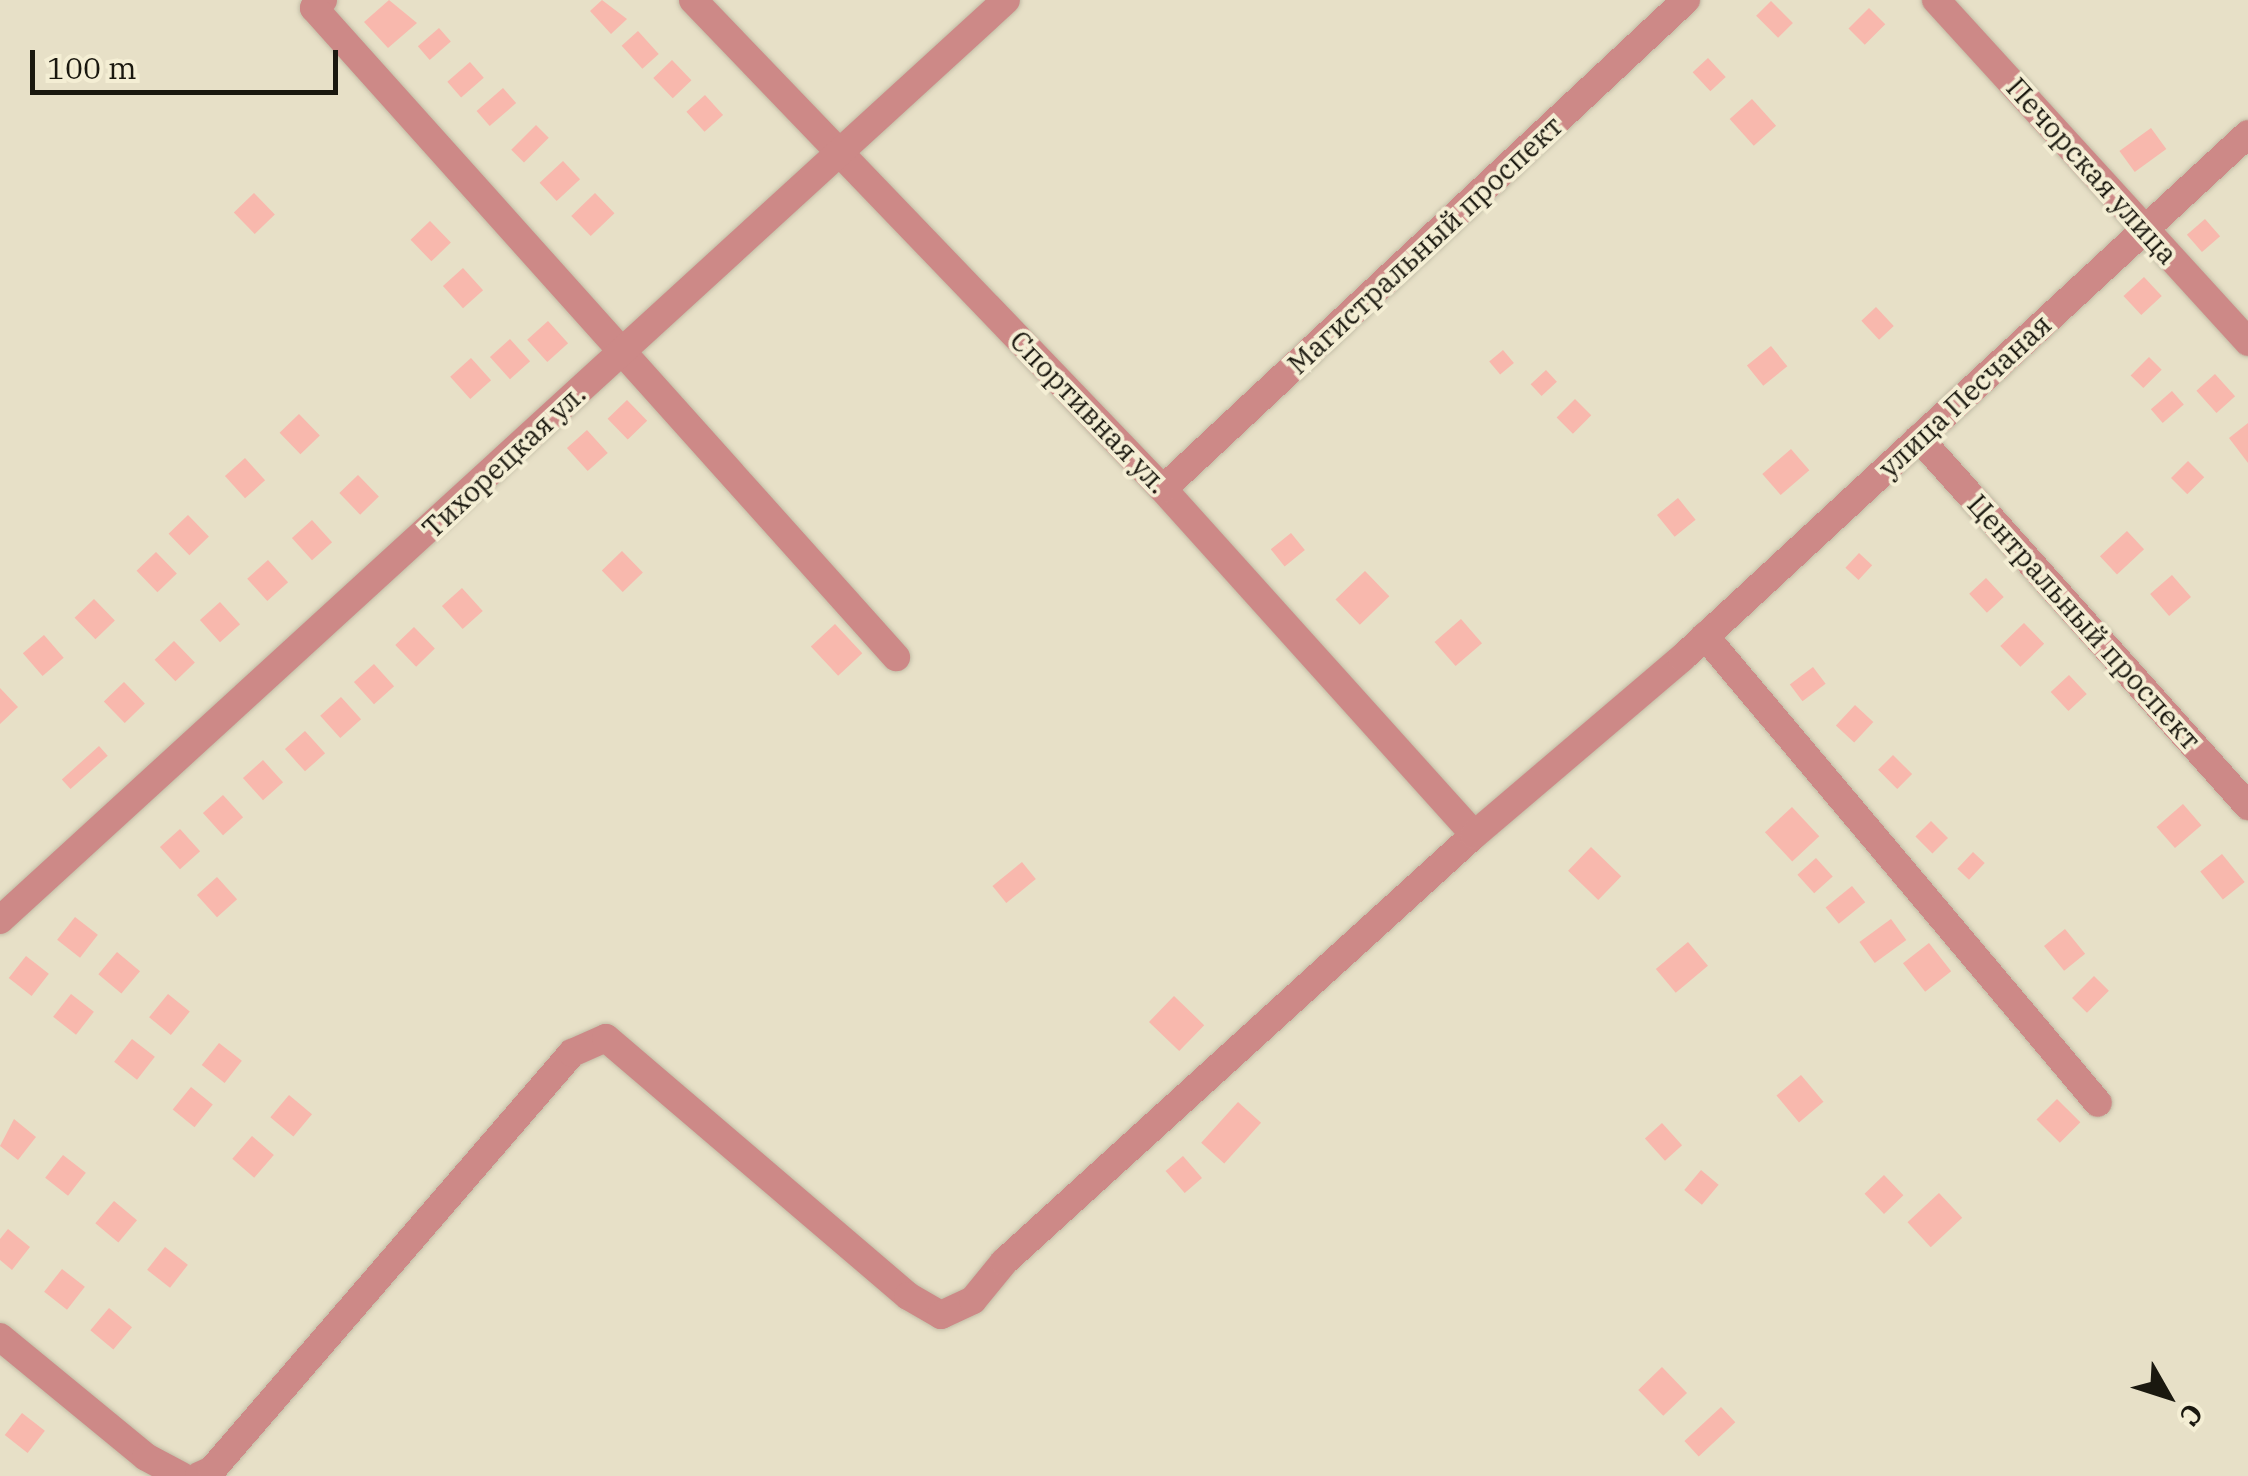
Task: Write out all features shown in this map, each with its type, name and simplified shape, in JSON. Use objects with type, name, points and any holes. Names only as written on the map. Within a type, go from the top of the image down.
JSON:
[{"type":"street","points":[[323,0],[314,8],[896,658]]},
{"type":"street","name":"Спортивная ул.","points":[[693,0],[1163,490],[1474,835]]},
{"type":"street","name":"Тихорецкая ул.","points":[[0,920],[1006,0]]},
{"type":"street","name":"Магистральный проспект","points":[[1163,490],[1686,0]]},
{"type":"street","name":"Печорская улица","points":[[1936,0],[2248,342]]},
{"type":"street","name":"улица Песчаная","points":[[199,1476],[212,1470],[572,1053],[606,1038],[908,1296],[941,1315],[973,1300],[1004,1262],[1474,835],[1682,658],[2248,134]]},
{"type":"street","name":"Центральный проспект","points":[[1919,438],[2248,806]]},
{"type":"street","points":[[1705,636],[2098,1103]]},
{"type":"street","points":[[0,1337],[146,1457],[181,1476]]},
{"type":"building","points":[[389,0],[417,23],[388,48],[364,22]]},
{"type":"building","points":[[602,0],[627,19],[611,34],[590,11]]},
{"type":"building","points":[[1771,1],[1793,23],[1778,38],[1756,16]]},
{"type":"building","points":[[1869,8],[1885,24],[1865,45],[1848,29]]},
{"type":"building","points":[[439,28],[451,42],[430,60],[418,46]]},
{"type":"building","points":[[638,31],[659,54],[642,69],[622,46]]},
{"type":"building","points":[[1708,58],[1726,77],[1710,91],[1693,72]]},
{"type":"building","points":[[672,60],[691,80],[673,98],[653,78]]},
{"type":"building","points":[[470,62],[484,78],[461,98],[447,82]]},
{"type":"building","points":[[503,88],[516,103],[490,126],[477,111]]},
{"type":"building","points":[[705,95],[723,115],[704,132],[686,112]]},
{"type":"building","points":[[1752,99],[1776,126],[1754,146],[1730,119]]},
{"type":"building","points":[[536,125],[549,138],[524,162],[511,150]]},
{"type":"building","points":[[2151,128],[2166,149],[2135,172],[2119,151]]},
{"type":"building","points":[[563,161],[580,179],[557,201],[540,183]]},
{"type":"building","points":[[254,193],[275,215],[255,234],[234,212]]},
{"type":"building","points":[[595,193],[614,213],[591,236],[571,216]]},
{"type":"building","points":[[2205,219],[2220,236],[2202,252],[2187,235]]},
{"type":"building","points":[[430,221],[451,243],[431,261],[411,240]]},
{"type":"building","points":[[463,268],[483,290],[463,308],[443,286]]},
{"type":"building","points":[[2144,277],[2162,296],[2141,315],[2124,296]]},
{"type":"building","points":[[1876,307],[1894,326],[1879,340],[1861,321]]},
{"type":"building","points":[[548,321],[568,343],[547,362],[527,340]]},
{"type":"building","points":[[510,339],[530,361],[510,379],[490,357]]},
{"type":"building","points":[[1771,346],[1787,366],[1763,386],[1747,366]]},
{"type":"building","points":[[1503,350],[1514,363],[1500,375],[1489,362]]},
{"type":"building","points":[[2149,357],[2162,370],[2143,388],[2131,375]]},
{"type":"building","points":[[471,358],[491,380],[470,399],[450,377]]},
{"type":"building","points":[[1546,370],[1557,382],[1542,396],[1531,384]]},
{"type":"building","points":[[2215,374],[2235,396],[2216,413],[2196,391]]},
{"type":"building","points":[[2172,391],[2184,405],[2163,423],[2151,409]]},
{"type":"building","points":[[1575,399],[1591,415],[1573,434],[1557,417]]},
{"type":"building","points":[[627,400],[647,421],[628,440],[608,419]]},
{"type":"building","points":[[299,414],[320,436],[300,454],[280,433]]},
{"type":"building","points":[[2248,423],[2248,463],[2229,438]]},
{"type":"building","points":[[587,430],[608,453],[588,471],[567,448]]},
{"type":"building","points":[[1791,449],[1809,470],[1781,495],[1762,474]]},
{"type":"building","points":[[245,458],[265,480],[245,498],[225,476]]},
{"type":"building","points":[[2188,461],[2204,477],[2187,494],[2171,478]]},
{"type":"building","points":[[358,475],[379,497],[360,515],[339,493]]},
{"type":"building","points":[[1678,498],[1696,520],[1675,537],[1657,515]]},
{"type":"building","points":[[188,515],[209,537],[189,555],[169,534]]},
{"type":"building","points":[[312,520],[332,542],[312,560],[292,538]]},
{"type":"building","points":[[2127,531],[2144,549],[2117,575],[2100,556]]},
{"type":"building","points":[[1291,533],[1305,550],[1285,566],[1271,549]]},
{"type":"building","points":[[622,551],[643,573],[623,592],[602,570]]},
{"type":"building","points":[[156,552],[177,574],[157,592],[137,571]]},
{"type":"building","points":[[1859,553],[1872,565],[1859,580],[1845,568]]},
{"type":"building","points":[[268,560],[288,582],[267,601],[247,579]]},
{"type":"building","points":[[1365,571],[1389,596],[1360,625],[1336,599]]},
{"type":"building","points":[[2172,575],[2191,597],[2169,616],[2150,594]]},
{"type":"building","points":[[1986,578],[2004,597],[1987,613],[1969,594]]},
{"type":"building","points":[[462,588],[483,611],[463,629],[442,606]]},
{"type":"building","points":[[94,599],[115,621],[95,639],[75,618]]},
{"type":"building","points":[[220,602],[240,624],[220,642],[200,620]]},
{"type":"building","points":[[1461,619],[1482,643],[1456,666],[1435,642]]},
{"type":"building","points":[[2024,623],[2044,644],[2020,667],[2000,646]]},
{"type":"building","points":[[835,624],[862,653],[838,676],[811,647]]},
{"type":"building","points":[[414,627],[435,649],[416,667],[395,645]]},
{"type":"building","points":[[44,635],[64,658],[43,676],[23,653]]},
{"type":"building","points":[[174,641],[195,663],[175,681],[155,660]]},
{"type":"building","points":[[374,664],[394,686],[374,704],[354,682]]},
{"type":"building","points":[[1813,667],[1826,684],[1802,701],[1790,684]]},
{"type":"building","points":[[2069,675],[2087,694],[2068,711],[2051,692]]},
{"type":"building","points":[[124,682],[145,704],[125,723],[104,701]]},
{"type":"building","points":[[0,688],[18,707],[0,724]]},
{"type":"building","points":[[341,697],[361,719],[340,738],[320,716]]},
{"type":"building","points":[[1855,705],[1873,722],[1854,743],[1836,725]]},
{"type":"building","points":[[305,731],[325,753],[305,771],[285,749]]},
{"type":"building","points":[[99,746],[108,756],[71,789],[62,779]]},
{"type":"building","points":[[1893,755],[1912,774],[1897,789],[1878,770]]},
{"type":"building","points":[[263,760],[283,782],[263,800],[243,778]]},
{"type":"building","points":[[223,795],[243,817],[223,835],[203,813]]},
{"type":"building","points":[[2183,804],[2201,825],[2175,848],[2157,827]]},
{"type":"building","points":[[1792,807],[1819,836],[1792,861],[1765,832]]},
{"type":"building","points":[[1931,821],[1948,838],[1932,854],[1915,837]]},
{"type":"building","points":[[180,829],[200,851],[180,869],[160,847]]},
{"type":"building","points":[[1591,847],[1621,876],[1598,900],[1568,871]]},
{"type":"building","points":[[1973,852],[1985,863],[1969,880],[1957,869]]},
{"type":"building","points":[[2222,854],[2245,882],[2223,900],[2200,872]]},
{"type":"building","points":[[1816,858],[1833,877],[1814,893],[1797,875]]},
{"type":"building","points":[[1022,862],[1036,879],[1006,903],[992,886]]},
{"type":"building","points":[[217,877],[237,899],[217,917],[197,895]]},
{"type":"building","points":[[1852,886],[1865,902],[1839,924],[1826,907]]},
{"type":"building","points":[[75,917],[98,935],[80,958],[57,940]]},
{"type":"building","points":[[1891,919],[1906,940],[1875,963],[1859,942]]},
{"type":"building","points":[[2065,929],[2085,954],[2064,971],[2044,946]]},
{"type":"building","points":[[1688,942],[1708,966],[1676,993],[1656,969]]},
{"type":"building","points":[[1929,943],[1951,971],[1925,992],[1903,963]]},
{"type":"building","points":[[117,952],[140,971],[121,993],[98,974]]},
{"type":"building","points":[[26,956],[49,974],[32,996],[9,978]]},
{"type":"building","points":[[2094,976],[2109,991],[2087,1013],[2072,998]]},
{"type":"building","points":[[71,994],[94,1012],[76,1035],[53,1017]]},
{"type":"building","points":[[168,994],[190,1012],[171,1035],[149,1017]]},
{"type":"building","points":[[1174,996],[1204,1025],[1179,1051],[1149,1022]]},
{"type":"building","points":[[132,1039],[155,1057],[137,1080],[114,1062]]},
{"type":"building","points":[[219,1043],[242,1061],[225,1083],[202,1065]]},
{"type":"building","points":[[1801,1075],[1823,1102],[1799,1122],[1776,1096]]},
{"type":"building","points":[[191,1087],[213,1105],[195,1127],[173,1110]]},
{"type":"building","points":[[289,1095],[312,1114],[293,1136],[270,1117]]},
{"type":"building","points":[[2057,1099],[2080,1122],[2060,1143],[2036,1120]]},
{"type":"building","points":[[1238,1102],[1261,1123],[1224,1164],[1201,1143]]},
{"type":"building","points":[[14,1119],[36,1137],[18,1160],[0,1146]]},
{"type":"building","points":[[1662,1123],[1682,1145],[1665,1161],[1645,1138]]},
{"type":"building","points":[[252,1136],[274,1155],[254,1178],[232,1159]]},
{"type":"building","points":[[63,1155],[86,1173],[68,1196],[45,1178]]},
{"type":"building","points":[[1183,1156],[1202,1178],[1185,1193],[1166,1171]]},
{"type":"building","points":[[1701,1170],[1719,1185],[1702,1205],[1684,1190]]},
{"type":"building","points":[[1884,1175],[1903,1195],[1884,1214],[1865,1194]]},
{"type":"building","points":[[1939,1193],[1962,1218],[1931,1247],[1908,1222]]},
{"type":"building","points":[[114,1201],[137,1220],[118,1242],[95,1223]]},
{"type":"building","points":[[8,1229],[30,1247],[12,1270],[0,1260],[0,1239]]},
{"type":"building","points":[[165,1247],[188,1265],[170,1288],[147,1270]]},
{"type":"building","points":[[62,1269],[85,1287],[67,1310],[44,1292]]},
{"type":"building","points":[[109,1308],[132,1327],[113,1349],[90,1330]]},
{"type":"building","points":[[1662,1367],[1687,1393],[1663,1416],[1638,1390]]},
{"type":"building","points":[[1721,1407],[1735,1422],[1699,1456],[1684,1441]]},
{"type":"building","points":[[22,1413],[45,1431],[28,1453],[5,1435]]}]
